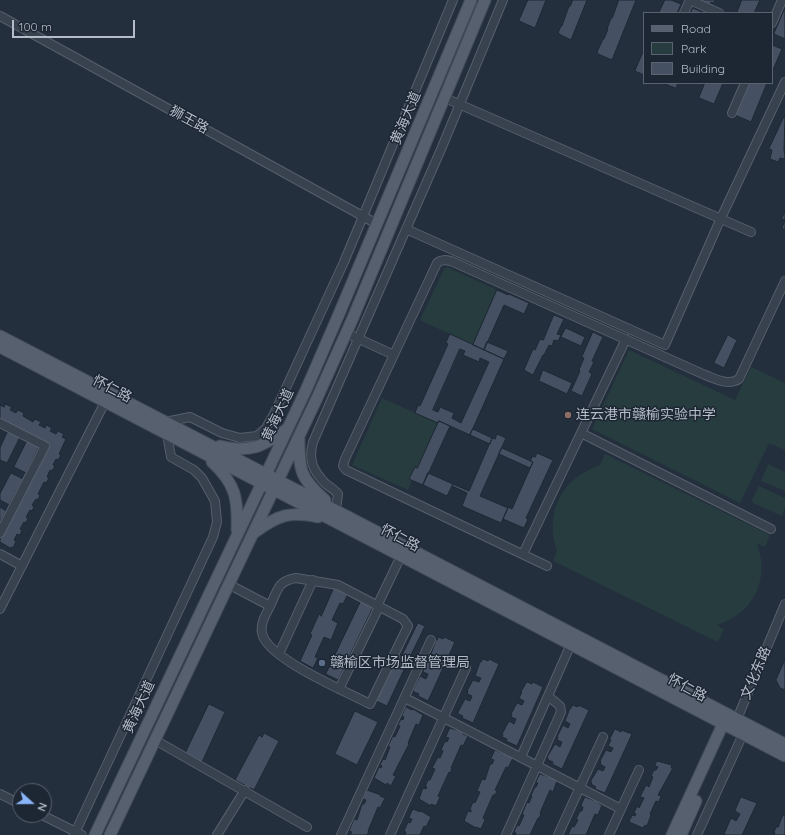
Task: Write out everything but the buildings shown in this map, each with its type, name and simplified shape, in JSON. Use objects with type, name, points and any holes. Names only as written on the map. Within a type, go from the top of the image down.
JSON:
[{"type":"main road","name":"黄海大道","points":[[95,835],[264,479],[340,314],[471,0]]},
{"type":"main road","name":"黄海大道","points":[[110,835],[346,334],[486,0]]},
{"type":"main road","name":"怀仁路","points":[[0,336],[165,422],[204,448],[730,723],[743,734],[785,756]]},
{"type":"main road","name":"怀仁路","points":[[0,348],[167,434],[204,448]]},
{"type":"main road","points":[[204,448],[252,449],[270,441],[287,429]]},
{"type":"main road","points":[[299,436],[299,462],[302,472],[307,482],[334,515]]},
{"type":"main road","points":[[204,448],[231,484],[238,510],[237,535]]},
{"type":"main road","points":[[253,534],[267,522],[288,514],[334,515]]},
{"type":"main road","name":"怀仁路","points":[[334,515],[401,556],[571,644],[730,723],[785,744]]},
{"type":"main road","points":[[672,835],[730,723]]},
{"type":"main road","points":[[681,835],[730,723]]},
{"type":"street","points":[[165,422],[190,416],[222,432],[240,438],[257,436],[266,428],[274,414],[344,262],[453,0]]},
{"type":"street","points":[[334,515],[338,494],[326,484],[312,464],[310,453],[313,442],[406,229],[503,0]]},
{"type":"street","points":[[684,12],[690,0],[717,12]]},
{"type":"street","points":[[773,20],[782,0]]},
{"type":"street","name":"狮王路","points":[[0,16],[377,224]]},
{"type":"street","points":[[406,229],[665,345],[721,218],[785,82]]},
{"type":"street","points":[[732,113],[745,84]]},
{"type":"street","points":[[445,98],[752,232]]},
{"type":"street","points":[[547,566],[346,470],[343,466],[437,263],[445,259],[451,261],[705,375],[725,382],[734,382],[739,380],[785,281]]},
{"type":"street","points":[[346,334],[394,355]]},
{"type":"street","points":[[523,554],[626,339]]},
{"type":"street","points":[[0,609],[105,402]]},
{"type":"street","points":[[0,423],[45,446],[0,533]]},
{"type":"street","points":[[581,433],[771,529]]},
{"type":"street","points":[[52,820],[78,834],[214,537],[217,522],[215,501],[202,478],[194,470],[171,457],[167,434]]},
{"type":"street","points":[[0,554],[22,566]]},
{"type":"street","points":[[339,689],[401,556]]},
{"type":"street","points":[[296,578],[338,585],[378,606],[402,619],[408,626],[370,704],[293,665],[264,640],[262,633],[262,622],[278,586],[286,580],[296,578]]},
{"type":"street","points":[[279,654],[314,580]]},
{"type":"street","points":[[228,584],[270,606]]},
{"type":"street","name":"文化东路","points":[[730,723],[785,604]]},
{"type":"street","points":[[341,835],[431,640]]},
{"type":"street","points":[[520,757],[571,644]]},
{"type":"street","points":[[390,835],[466,668]]},
{"type":"street","points":[[506,835],[561,712],[560,706],[548,696]]},
{"type":"street","points":[[405,698],[621,809]]},
{"type":"street","points":[[697,835],[743,734]]},
{"type":"street","points":[[558,835],[603,737]]},
{"type":"street","points":[[155,740],[308,827]]},
{"type":"street","points":[[609,835],[639,770]]},
{"type":"street","points":[[217,835],[245,790]]},
{"type":"street","points":[[0,794],[12,800]]},
{"type":"green space","points":[[447,267],[497,290],[473,345],[420,320],[444,269]]},
{"type":"green space","points":[[629,350],[735,400],[751,367],[785,383],[785,450],[769,443],[740,503],[592,429]]},
{"type":"green space","points":[[382,398],[438,423],[417,468],[415,467],[410,479],[412,480],[408,490],[352,465]]},
{"type":"green space","points":[[605,454],[770,535],[765,547],[757,543],[761,557],[761,570],[760,582],[756,593],[749,604],[741,612],[730,620],[717,625],[724,629],[718,642],[553,561],[557,551],[553,523],[555,510],[559,499],[566,488],[575,479],[586,471],[600,465]]},
{"type":"green space","points":[[768,464],[785,472],[785,491],[761,481]]},
{"type":"green space","points":[[759,486],[785,498],[785,508],[782,516],[751,502]]},
{"type":"place","name":"连云港市赣榆实验中学","points":[[568,415]]},
{"type":"place","name":"赣榆区市场监督管理局","points":[[322,663]]}]
